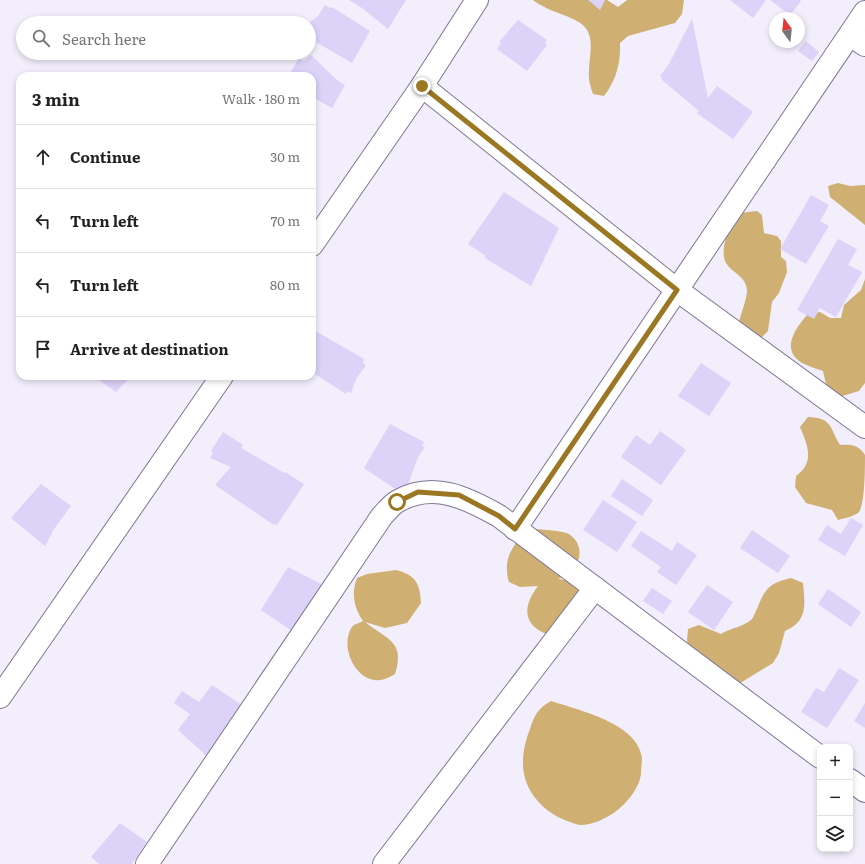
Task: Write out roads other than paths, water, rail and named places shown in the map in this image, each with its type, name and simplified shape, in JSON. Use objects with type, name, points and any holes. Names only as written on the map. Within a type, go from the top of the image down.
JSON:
[{"type":"street","points":[[316,239],[422,86],[477,0]]},
{"type":"street","points":[[515,529],[677,290],[857,40],[865,12]]},
{"type":"street","points":[[422,86],[677,290],[865,427]]},
{"type":"street","points":[[0,697],[219,380]]},
{"type":"street","points":[[147,864],[382,516],[397,502],[418,492],[459,495],[499,516],[817,755]]},
{"type":"street","points":[[384,864],[595,588]]},
{"type":"street","points":[[853,782],[865,791]]}]
